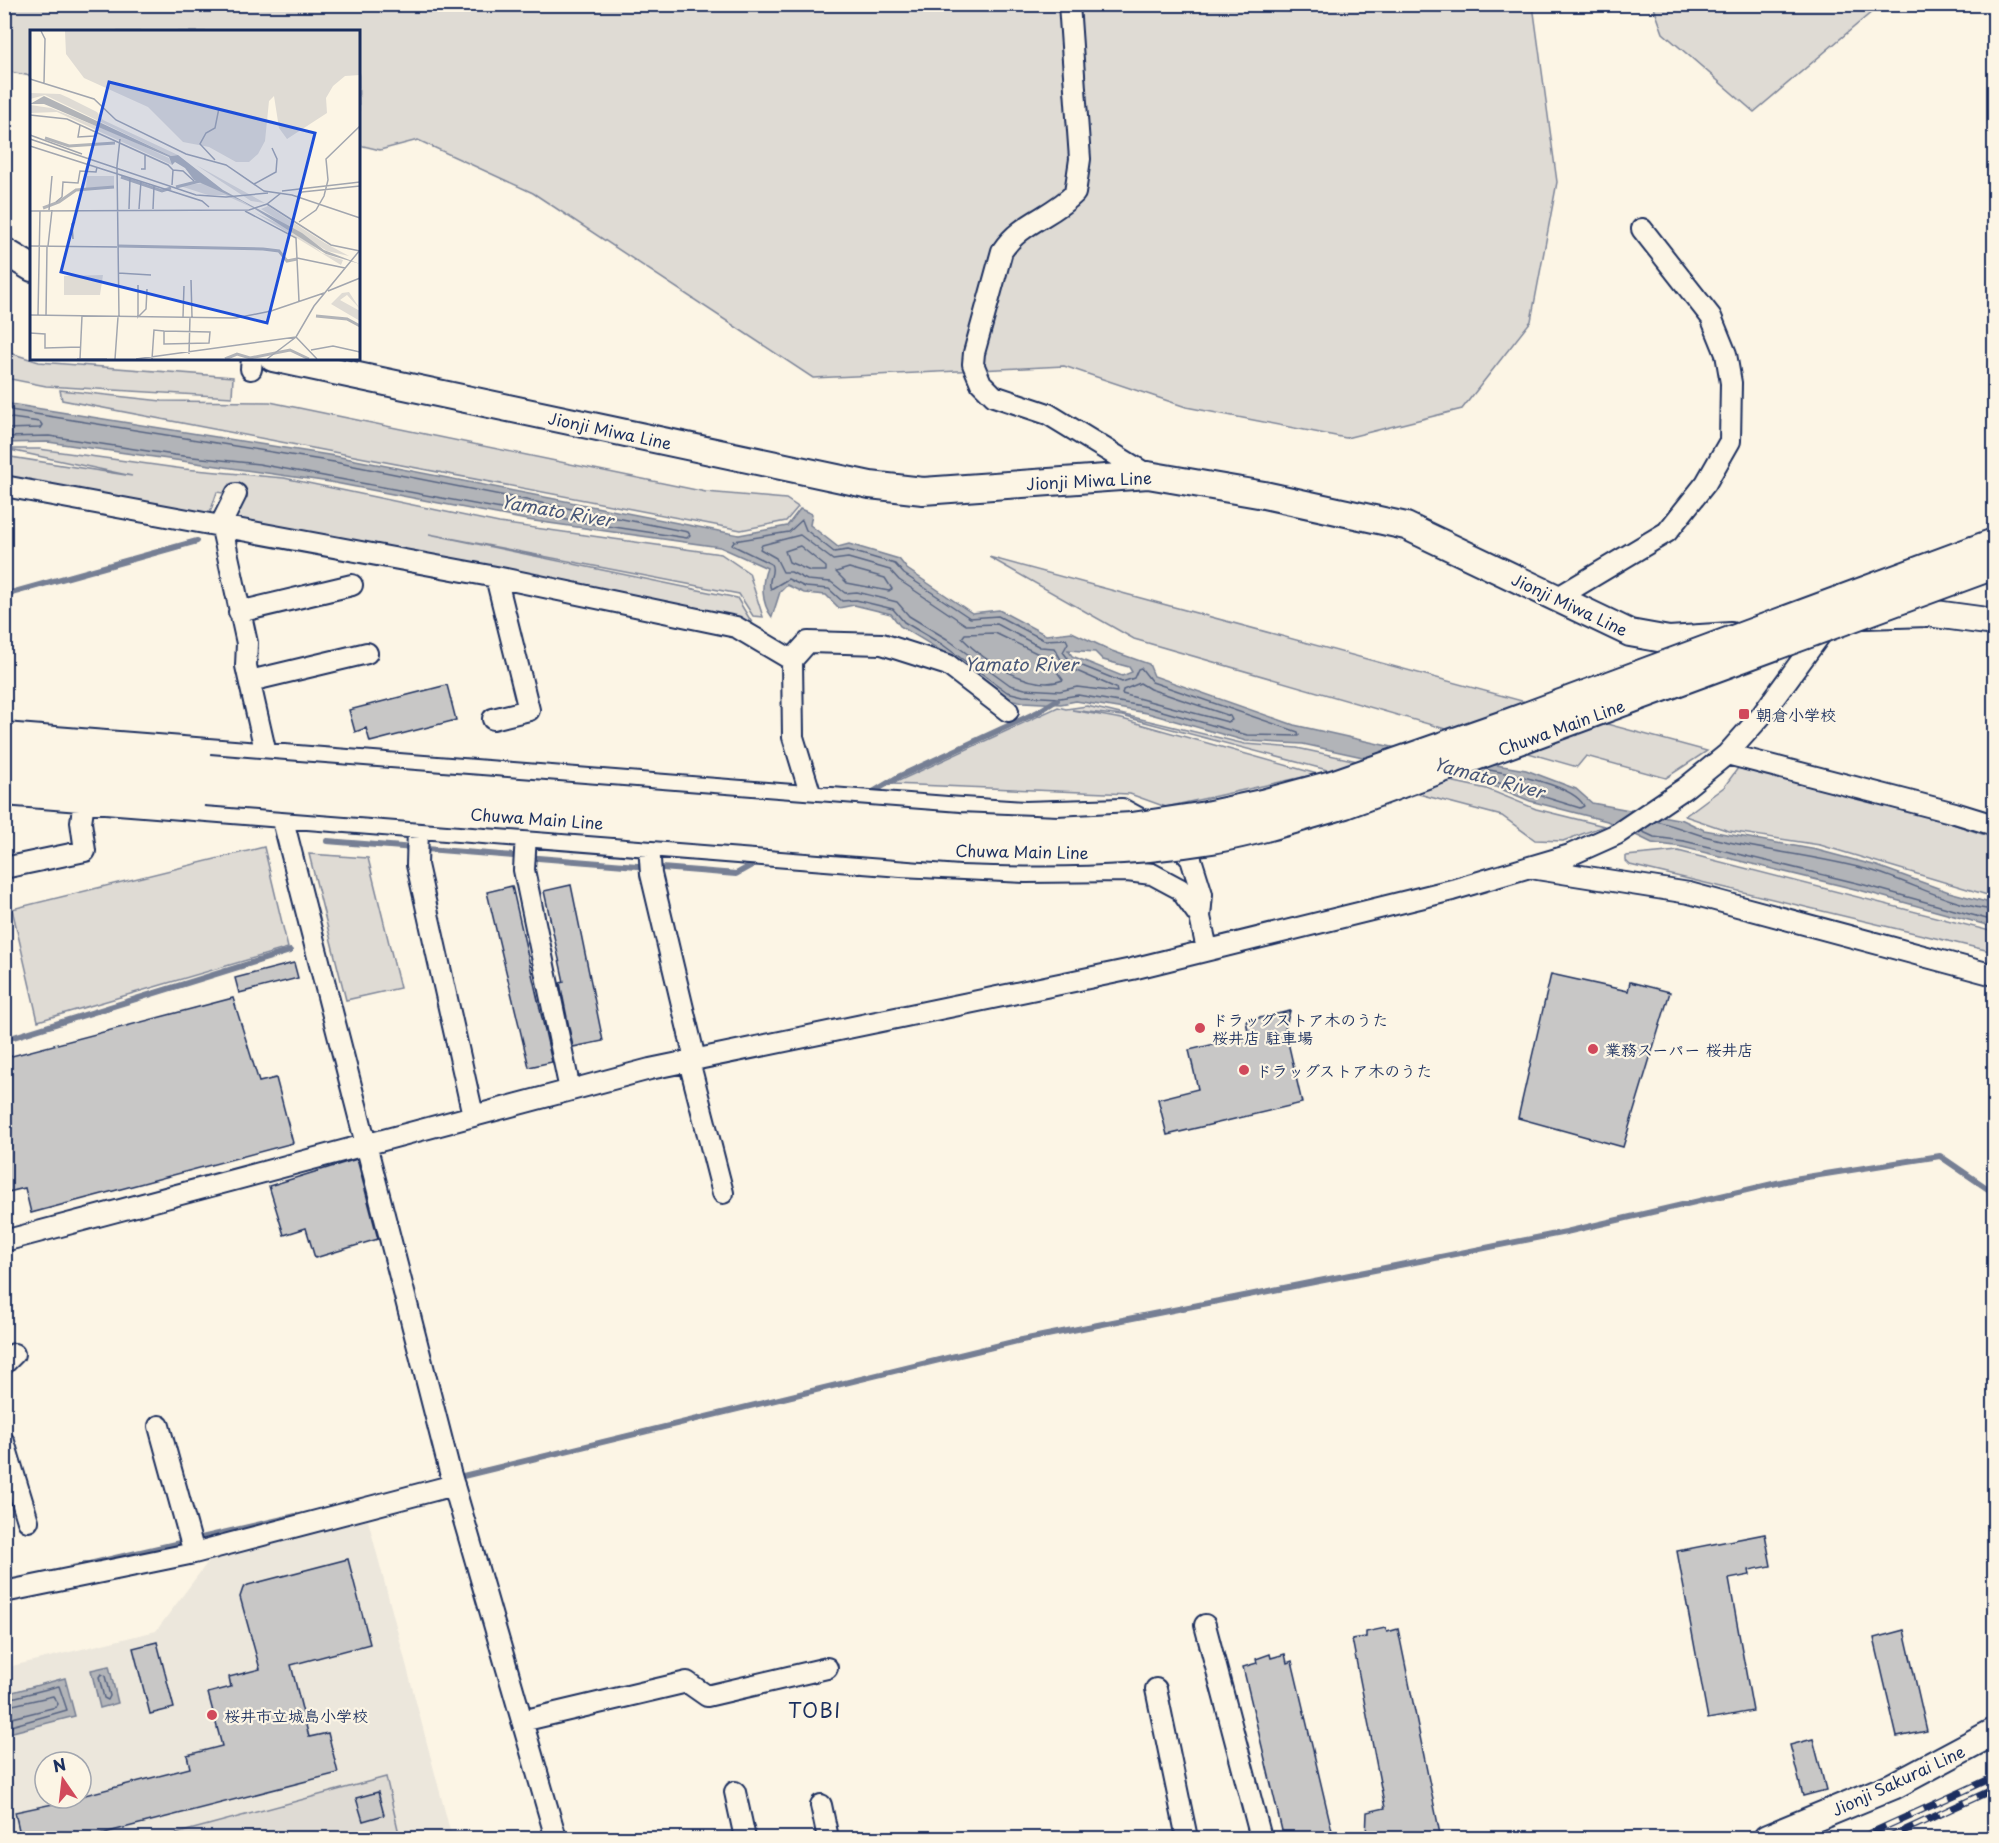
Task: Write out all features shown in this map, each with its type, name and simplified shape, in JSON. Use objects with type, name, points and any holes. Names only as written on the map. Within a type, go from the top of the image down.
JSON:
[{"type":"main road","points":[[4,251],[30,267]]},
{"type":"main road","name":"Jionji Miwa Line","points":[[258,362],[870,486],[923,491],[1148,475],[1264,495],[1406,526],[1630,633],[1669,640],[1718,638],[1779,630],[1833,616],[1928,613],[1993,618]]},
{"type":"main road","name":"Chuwa Main Line","points":[[4,776],[207,780],[958,826],[1058,830],[1132,826],[1206,816],[1332,784],[1504,724],[1995,542]]},
{"type":"main road","name":"Chuwa Main Line","points":[[4,752],[207,780],[961,851],[1059,854],[1137,850],[1235,835],[1345,805],[1995,566]]},
{"type":"main road","name":"Jionji Sakurai Line","points":[[1767,1839],[1893,1786],[1995,1732]]},
{"type":"street","points":[[1069,4],[1080,159],[1075,193],[1065,203],[1025,226],[1011,238],[1002,251],[973,364],[981,383],[994,396],[1048,414],[1148,475]]},
{"type":"street","points":[[1555,599],[1667,532],[1706,483],[1730,441],[1731,383],[1726,354],[1711,317],[1642,229]]},
{"type":"street","points":[[4,486],[221,524],[496,577],[736,627],[792,660]]},
{"type":"street","points":[[236,494],[221,524],[247,643],[246,666],[266,754],[453,1482],[556,1839]]},
{"type":"street","points":[[4,1241],[570,1090],[692,1060],[1132,969],[1452,890],[1570,855],[1617,834],[1685,788],[1727,754],[1761,716],[1833,616],[1909,565],[1995,534]]},
{"type":"street","points":[[493,719],[529,710],[496,577]]},
{"type":"street","points":[[239,612],[352,585]]},
{"type":"street","points":[[811,796],[793,737],[792,660],[807,642],[882,644],[948,665],[1008,711]]},
{"type":"street","points":[[250,681],[367,653]]},
{"type":"street","points":[[4,733],[1025,812],[1122,809],[1170,835],[1191,859],[1202,894],[1200,917],[1207,949]]},
{"type":"street","points":[[1727,754],[1995,825]]},
{"type":"street","points":[[4,795],[526,834],[901,866],[1025,872],[1126,871],[1165,879],[1180,890],[1200,917]]},
{"type":"street","points":[[4,868],[85,851],[81,822],[84,801]]},
{"type":"street","points":[[418,827],[417,865],[473,1115]]},
{"type":"street","points":[[526,834],[524,870],[570,1090]]},
{"type":"street","points":[[649,845],[651,874],[723,1192]]},
{"type":"street","points":[[1531,868],[1689,893],[1995,975]]},
{"type":"street","points":[[159,1426],[191,1544]]},
{"type":"street","points":[[4,1442],[28,1521]]},
{"type":"street","points":[[4,1592],[191,1544],[453,1482]]},
{"type":"street","points":[[1205,1625],[1262,1839]]},
{"type":"street","points":[[522,1721],[687,1682],[707,1696],[826,1668]]},
{"type":"street","points":[[1156,1689],[1187,1839]]},
{"type":"street","points":[[735,1792],[746,1839]]},
{"type":"street","points":[[821,1805],[828,1839]]},
{"type":"shaded area","points":[[5,4],[1533,5],[1557,182],[1531,321],[1462,409],[1346,438],[1186,407],[1064,366],[813,378],[533,193],[418,140],[380,150],[360,145],[360,30],[30,30],[30,76],[5,71]]},
{"type":"shaded area","points":[[1653,4],[1880,5],[1754,112],[1663,33]]},
{"type":"shaded area","points":[[4,351],[39,362],[233,377],[232,397],[46,386],[5,378]]},
{"type":"shaded area","points":[[60,390],[162,401],[270,402],[706,492],[786,499],[798,507],[786,521],[741,530],[62,400]]},
{"type":"shaded area","points":[[5,449],[39,449],[184,469],[284,478],[499,523],[721,554],[749,573],[763,617],[753,616],[739,594],[429,534],[737,598],[760,636],[222,518],[236,495],[217,492],[209,516],[5,478],[4,456],[132,476]]},
{"type":"shaded area","points":[[989,557],[1707,751],[1666,778],[1586,756],[1577,767],[1134,639]]},
{"type":"shaded area","points":[[1087,706],[1245,744],[1297,748],[1487,789],[1536,809],[1604,826],[1563,841],[1535,840],[1502,816],[1122,716],[1072,710],[1122,719],[1317,774],[1166,807],[1130,794],[892,784],[1058,707],[1066,709]]},
{"type":"shaded area","points":[[1738,768],[1941,820],[1994,838],[1994,897],[1820,845],[1729,831],[1685,816],[1724,787]]},
{"type":"shaded area","points":[[264,847],[288,948],[38,1021],[12,909]]},
{"type":"shaded area","points":[[1678,851],[1994,932],[1994,952],[1630,865],[1626,861],[1626,856]]},
{"type":"shaded area","points":[[309,854],[368,858],[400,988],[346,1000]]},
{"type":"shaded area","name":"桜井市立城島小学校","points":[[368,1520],[452,1838],[5,1838],[4,1668],[156,1631],[210,1559]]},
{"type":"shaded area","points":[[386,1777],[400,1838],[160,1838]]},
{"type":"water","name":"Yamato River","points":[[4,403],[335,456],[739,535],[787,526],[800,509],[812,514],[810,525],[838,547],[849,544],[899,559],[907,569],[972,613],[999,610],[1046,635],[1072,632],[1112,651],[1149,664],[1154,676],[1294,725],[1401,749],[1526,770],[1576,789],[1592,803],[1683,820],[1704,830],[1817,850],[1877,866],[1949,892],[1994,904],[1994,927],[1859,890],[1682,847],[1652,843],[1607,821],[1530,801],[1491,785],[1303,744],[1246,741],[1147,713],[1076,701],[1061,704],[1023,702],[1004,698],[940,650],[900,626],[891,614],[854,605],[839,608],[826,595],[804,593],[787,585],[780,592],[772,617],[763,593],[767,568],[720,547],[527,520],[330,482],[48,442],[5,443]],"holes":[[[1068,650],[1095,652],[1103,660],[1129,667],[1132,672],[1122,676],[1072,656]]]},
{"type":"water","points":[[109,1666],[118,1703],[100,1708],[91,1670]]},
{"type":"water","points":[[65,1678],[75,1716],[5,1734],[5,1694]]},
{"type":"building","points":[[447,685],[456,720],[370,742],[366,728],[355,732],[349,710]]},
{"type":"building","points":[[571,885],[603,1041],[573,1047],[560,983],[564,982],[544,891]]},
{"type":"building","points":[[512,886],[552,1062],[529,1067],[487,892]]},
{"type":"building","points":[[294,963],[298,978],[239,993],[235,978]]},
{"type":"building","name":"業務スーパー 桜井店","points":[[1551,974],[1628,991],[1630,982],[1670,992],[1623,1147],[1518,1118]]},
{"type":"building","points":[[233,998],[259,1082],[276,1078],[293,1143],[31,1213],[25,1188],[4,1193],[4,1058]]},
{"type":"building","name":"ドラッグストア木のうた","points":[[1290,1011],[1285,1029],[1302,1103],[1167,1135],[1158,1099],[1198,1089],[1189,1050],[1249,1036],[1246,1021]]},
{"type":"building","points":[[357,1159],[378,1239],[315,1258],[306,1228],[284,1235],[269,1186]]},
{"type":"building","points":[[1765,1534],[1771,1566],[1749,1570],[1750,1575],[1729,1579],[1753,1711],[1708,1719],[1677,1551]]},
{"type":"building","points":[[348,1559],[370,1644],[291,1665],[309,1737],[328,1733],[338,1773],[81,1839],[21,1839],[15,1812],[33,1808],[33,1810],[93,1810],[93,1793],[190,1768],[187,1755],[222,1746],[208,1693],[231,1687],[229,1677],[260,1669],[240,1597],[243,1588]]},
{"type":"building","points":[[1385,1628],[1387,1632],[1398,1629],[1441,1839],[1366,1839],[1367,1812],[1385,1808],[1352,1639],[1366,1637],[1366,1632]]},
{"type":"building","points":[[1904,1630],[1927,1731],[1897,1737],[1874,1638]]},
{"type":"building","points":[[157,1642],[174,1708],[150,1714],[133,1648]]},
{"type":"building","points":[[1270,1654],[1271,1658],[1285,1654],[1287,1663],[1292,1661],[1334,1839],[1284,1839],[1243,1667],[1257,1663],[1256,1659]]},
{"type":"building","points":[[1813,1739],[1826,1790],[1803,1796],[1790,1745]]},
{"type":"building","points":[[378,1792],[384,1815],[363,1821],[356,1798]]},
{"type":"waterway","points":[[4,595],[197,541]]},
{"type":"waterway","points":[[868,795],[898,777],[1038,712],[1057,700]]},
{"type":"waterway","points":[[327,841],[736,874],[759,861]]},
{"type":"waterway","points":[[4,1040],[290,951]]},
{"type":"waterway","points":[[455,1478],[1017,1341],[1566,1232],[1794,1179],[1940,1156],[1994,1193]]},
{"type":"waterway","points":[[72,1568],[296,1516]]},
{"type":"railway","points":[[1860,1838],[1994,1777]]},
{"type":"railway","points":[[1888,1838],[1994,1789]]},
{"type":"place","name":"朝倉小学校","points":[[1744,714]]},
{"type":"place","name":"ドラッグストア木のうた 桜井店 駐車場","points":[[1200,1028]]},
{"type":"place","name":"業務スーパー 桜井店","points":[[1593,1049]]},
{"type":"place","name":"ドラッグストア木のうた","points":[[1244,1070]]},
{"type":"place","name":"桜井市立城島小学校","points":[[212,1715]]},
{"type":"district","name":"TOBI","points":[[815,1710]]}]
